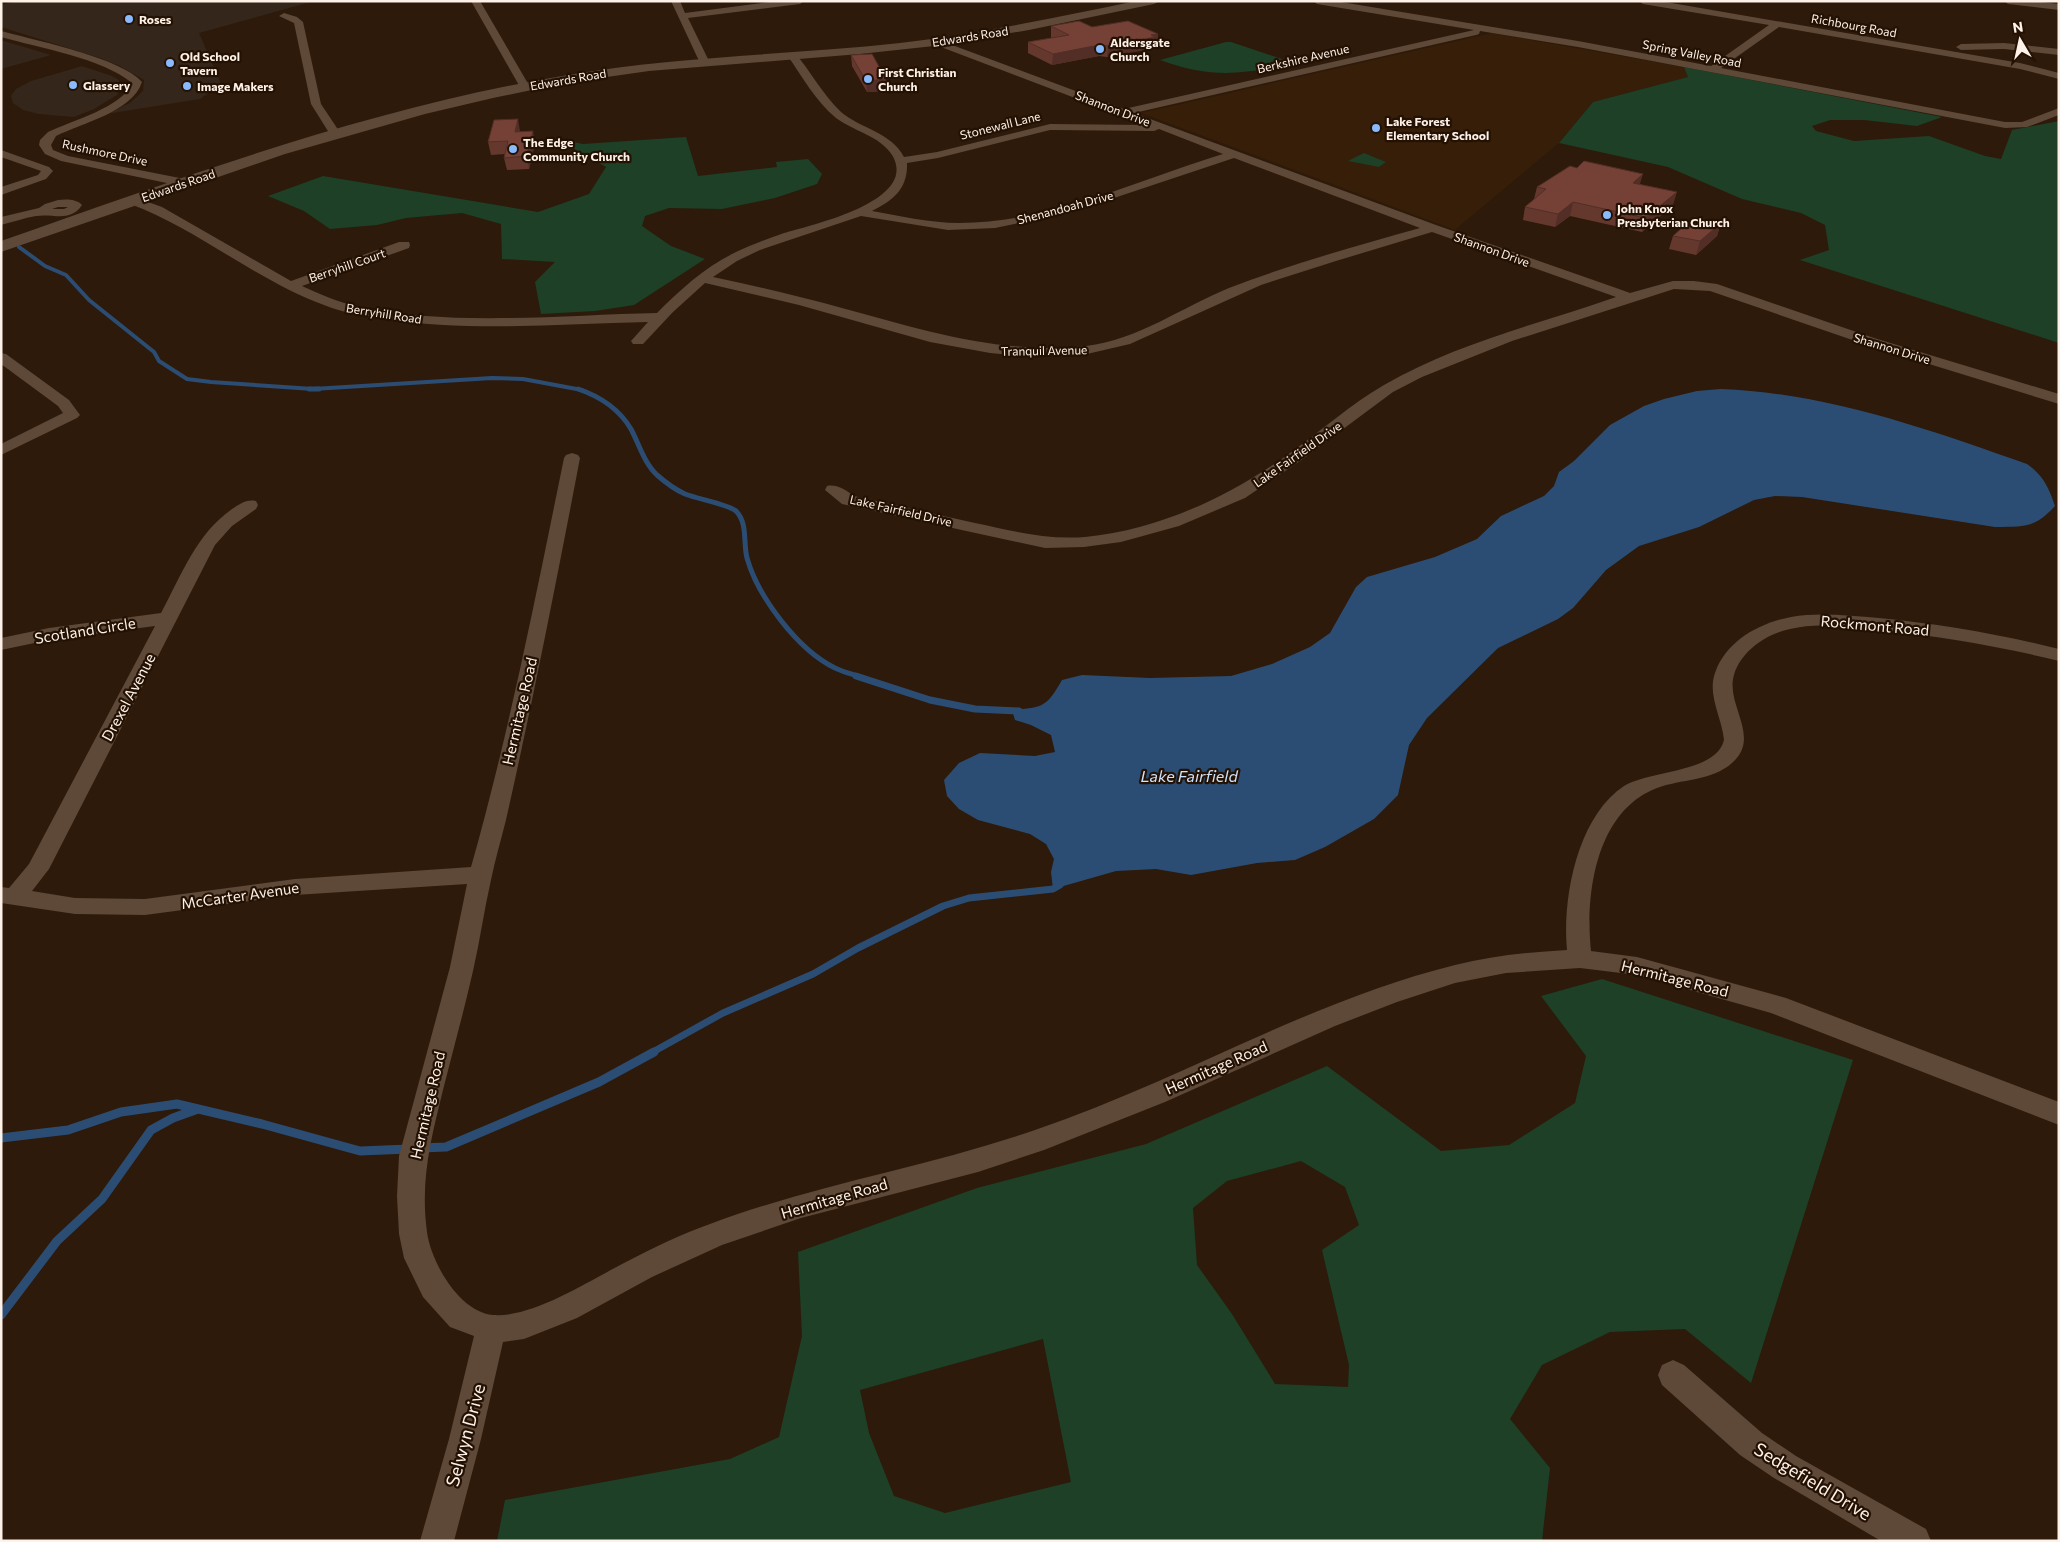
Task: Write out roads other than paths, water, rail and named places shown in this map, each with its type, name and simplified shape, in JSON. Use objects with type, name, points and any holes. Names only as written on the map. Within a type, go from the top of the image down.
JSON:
[{"type":"street","points":[[475,1],[525,86]]},
{"type":"street","points":[[675,1],[705,63]]},
{"type":"street","points":[[683,16],[800,1]]},
{"type":"street","name":"Edwards Road","points":[[1,247],[186,182],[334,134],[414,112],[525,86],[604,73],[936,42],[1154,1]]},
{"type":"street","name":"Spring Valley Road","points":[[1317,1],[1713,69],[2005,125],[2024,125],[2059,111]]},
{"type":"street","name":"Richbourg Road","points":[[1644,1],[2027,68],[2059,76]]},
{"type":"street","points":[[1703,11],[1712,1]]},
{"type":"street","points":[[2008,1],[2059,7]]},
{"type":"street","points":[[284,16],[298,22],[316,104],[334,134]]},
{"type":"street","points":[[1713,69],[1777,24]]},
{"type":"street","name":"Berkshire Avenue","points":[[1123,112],[1488,29]]},
{"type":"street","name":"Rushmore Drive","points":[[1,34],[100,63],[126,73],[137,82],[135,92],[121,103],[52,134],[46,140],[45,145],[49,152],[65,159],[186,182]]},
{"type":"street","name":"Shannon Drive","points":[[936,42],[1432,228],[1630,297],[1672,285],[1694,285],[1712,288],[1869,341],[2059,399]]},
{"type":"street","points":[[1931,51],[1998,46],[2059,52]]},
{"type":"street","points":[[638,340],[683,294],[725,263],[752,250],[862,213],[881,201],[896,187],[903,172],[895,152],[886,143],[835,111],[792,55]]},
{"type":"street","name":"Stonewall Lane","points":[[900,161],[948,152],[1050,127],[1167,129]]},
{"type":"street","points":[[1,153],[40,166],[47,171],[42,177],[1,192]]},
{"type":"street","name":"Shenandoah Drive","points":[[862,213],[943,226],[976,226],[1017,221],[1064,210],[1234,154]]},
{"type":"street","name":"Berryhill Road","points":[[134,201],[158,210],[290,286],[330,303],[355,310],[420,320],[537,322],[661,318]]},
{"type":"street","points":[[1,222],[42,212]]},
{"type":"street","points":[[1,222],[34,235]]},
{"type":"street","name":"Tranquil Avenue","points":[[703,279],[778,296],[970,347],[1018,352],[1078,351],[1127,340],[1230,292],[1270,277],[1432,228]]},
{"type":"street","name":"Berryhill Court","points":[[290,286],[404,245]]},
{"type":"street","name":"Lake Fairfield Drive","points":[[833,490],[848,500],[1045,543],[1084,542],[1137,533],[1173,522],[1239,494],[1294,458],[1388,389],[1404,380],[1470,351],[1630,297]]},
{"type":"street","points":[[1,357],[64,403],[72,415],[1,450]]},
{"type":"street","name":"Hermitage Road","points":[[572,458],[546,589],[494,824],[480,874],[462,967],[415,1147],[411,1196],[412,1234],[419,1258],[433,1287],[461,1317],[492,1329],[524,1324],[566,1308],[642,1268],[723,1232],[801,1206],[978,1160],[1044,1140],[1156,1094],[1326,1019],[1388,995],[1454,974],[1530,960],[1580,959],[1637,966],[1777,1005],[2059,1114]]},
{"type":"street","name":"Drexel Avenue","points":[[8,896],[38,869],[212,536],[232,517],[250,505]]},
{"type":"street","name":"Scotland Circle","points":[[1,644],[68,631],[169,618]]},
{"type":"street","name":"Rockmont Road","points":[[1580,959],[1577,922],[1582,890],[1595,838],[1604,820],[1618,802],[1636,788],[1712,765],[1726,757],[1735,742],[1734,730],[1724,704],[1721,683],[1734,656],[1751,639],[1762,632],[1791,623],[1837,620],[1996,639],[2059,655]]},
{"type":"street","name":"McCarter Avenue","points":[[8,896],[75,906],[145,907],[295,887],[480,874]]},
{"type":"street","name":"Selwyn Drive","points":[[436,1541],[465,1439],[492,1329]]},
{"type":"street","name":"Sedgefield Drive","points":[[1673,1375],[1751,1444],[1778,1463],[1914,1541]]},
{"type":"water","name":"Lake Fairfield","points":[[1721,389],[1799,397],[1838,405],[1914,426],[2027,464],[2045,482],[2055,506],[2041,519],[2028,525],[1995,527],[1802,497],[1775,496],[1754,500],[1699,527],[1639,546],[1606,570],[1573,608],[1558,619],[1498,648],[1427,718],[1409,745],[1398,795],[1374,819],[1325,847],[1295,860],[1257,863],[1191,875],[1156,869],[1116,871],[1053,889],[1051,872],[1054,859],[1046,844],[1030,834],[978,820],[959,809],[947,796],[944,780],[959,763],[980,753],[1035,756],[1055,752],[1051,735],[1031,725],[1015,720],[1012,710],[1037,707],[1043,704],[1052,696],[1062,680],[1082,675],[1150,678],[1231,676],[1272,664],[1310,647],[1330,633],[1356,587],[1367,577],[1435,557],[1477,539],[1501,516],[1544,496],[1554,486],[1559,472],[1574,461],[1610,425],[1644,406],[1664,399],[1697,391]]},
{"type":"waterway","points":[[19,247],[45,266],[66,275],[89,300],[154,352],[159,361],[187,379],[313,389]]},
{"type":"waterway","points":[[313,389],[492,378],[523,379],[579,389]]},
{"type":"waterway","points":[[313,389],[319,389]]},
{"type":"waterway","points":[[579,389],[601,399],[621,415],[631,429],[652,470],[663,480],[685,494],[726,506],[736,511],[744,527],[747,558],[752,573],[781,621],[807,649],[821,660],[860,677]]},
{"type":"waterway","points":[[856,676],[930,700],[975,709],[1019,711]]},
{"type":"waterway","points":[[651,1053],[723,1013],[813,974],[858,948],[943,906],[969,898],[1053,889],[1060,885]]},
{"type":"waterway","points":[[421,1148],[446,1147],[599,1082],[654,1052]]},
{"type":"waterway","points":[[1,1138],[68,1130],[121,1112],[177,1104],[262,1124],[360,1151],[409,1149]]},
{"type":"waterway","points":[[1,1315],[57,1241],[102,1199],[151,1130],[173,1118],[198,1109]]},
{"type":"place","name":"Roses","points":[[129,19]]},
{"type":"place","name":"Aldersgate Church","points":[[1100,49]]},
{"type":"place","name":"Old School Tavern","points":[[170,63]]},
{"type":"place","name":"First Christian Church","points":[[868,79]]},
{"type":"place","name":"Glassery","points":[[73,85]]},
{"type":"place","name":"Image Makers","points":[[187,86]]},
{"type":"place","name":"Lake Forest Elementary School","points":[[1376,128]]},
{"type":"place","name":"The Edge Community Church","points":[[513,149]]},
{"type":"place","name":"John Knox Presbyterian Church","points":[[1607,215]]}]
